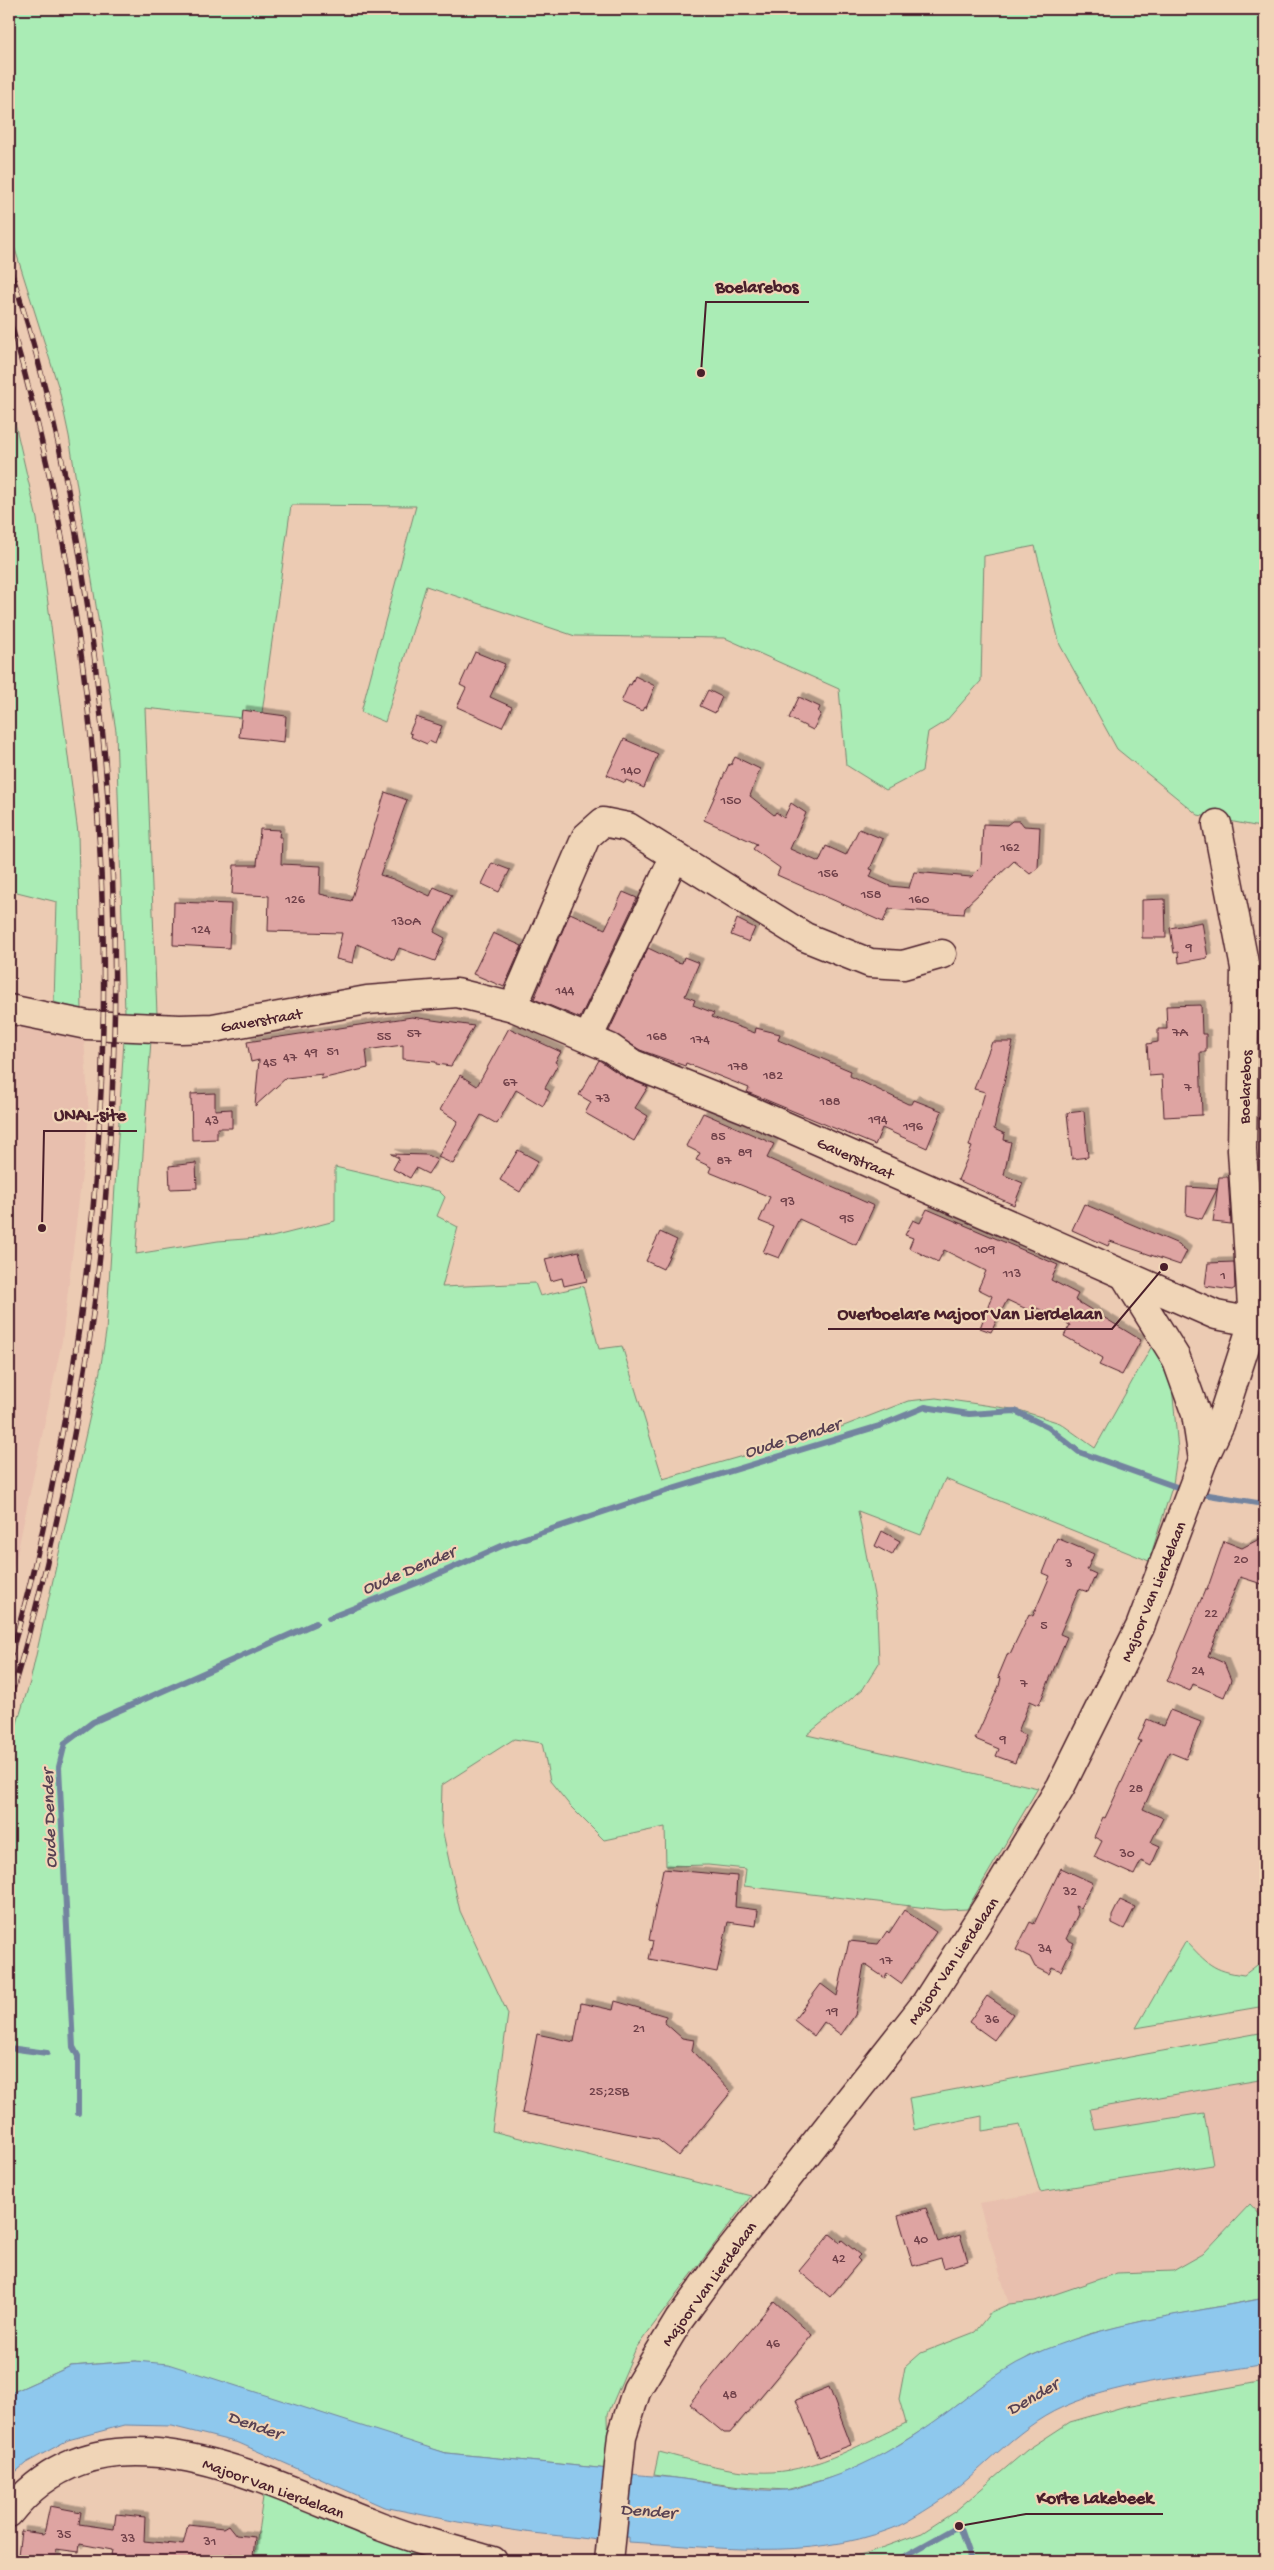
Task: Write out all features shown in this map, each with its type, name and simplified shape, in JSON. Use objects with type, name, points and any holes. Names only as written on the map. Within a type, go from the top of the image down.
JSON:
[{"type":"street","points":[[513,1007],[586,837],[603,822],[628,827],[805,937],[870,963],[902,965],[942,954]]},
{"type":"street","name":"Boelarebos","points":[[1217,824],[1245,968],[1242,1150],[1259,1320]]},
{"type":"street","points":[[588,1038],[675,856]]},
{"type":"street","name":"Gaverstraat","points":[[9,1009],[87,1025],[180,1029],[213,1028],[367,1000],[457,993],[513,1007],[588,1038],[610,1048],[633,1064],[744,1108],[1216,1315],[1259,1320]]},
{"type":"street","points":[[1125,1276],[1176,1358],[1196,1414],[1196,1478]]},
{"type":"street","name":"Majoor Van Lierdelaan","points":[[609,2561],[622,2436],[637,2389],[678,2320],[726,2256],[925,2004],[1003,1882],[1061,1786],[1140,1627],[1196,1478],[1220,1424],[1259,1320]]},
{"type":"street","name":"Majoor Van Lierdelaan","points":[[9,2513],[33,2487],[57,2471],[89,2459],[119,2452],[157,2451],[211,2461],[416,2540],[493,2561]]},
{"type":"shaded area","points":[[9,1023],[84,1037],[89,1116],[62,1341],[16,1559],[9,1581]]},
{"type":"shaded area","points":[[1265,2079],[1265,2220],[1250,2204],[1203,2254],[1173,2271],[1117,2273],[1035,2301],[1009,2304],[979,2203],[1213,2165],[1204,2113],[1095,2130],[1090,2108]]},
{"type":"green space","points":[[9,9],[1265,9],[1265,828],[1198,815],[1117,749],[1060,645],[1035,546],[984,556],[981,681],[946,721],[928,732],[922,771],[886,790],[846,765],[839,689],[725,638],[575,636],[426,586],[385,722],[361,712],[416,506],[291,505],[261,720],[145,708],[157,1014],[125,1013],[116,731],[69,436],[59,389],[9,230]]},
{"type":"green space","points":[[9,397],[37,519],[78,833],[82,1010],[54,1002],[57,902],[9,890]]},
{"type":"green space","points":[[124,1040],[151,1040],[136,1254],[218,1241],[272,1237],[335,1221],[335,1167],[439,1191],[445,1197],[437,1216],[458,1227],[442,1287],[535,1283],[540,1296],[583,1286],[599,1349],[622,1346],[663,1479],[836,1429],[908,1401],[936,1398],[1019,1410],[1060,1423],[1095,1448],[1153,1344],[1172,1386],[1178,1450],[1173,1484],[1149,1561],[945,1479],[921,1535],[858,1511],[877,1611],[879,1663],[863,1689],[807,1735],[1038,1788],[967,1909],[944,1910],[744,1886],[746,1869],[708,1865],[666,1866],[665,1827],[604,1840],[571,1807],[550,1781],[542,1743],[514,1739],[442,1785],[441,1824],[460,1911],[508,2014],[492,2131],[751,2196],[636,2348],[608,2414],[609,2469],[446,2453],[136,2361],[71,2366],[9,2394],[9,1749],[30,1682],[100,1371],[106,1332]]},
{"type":"green space","points":[[1186,1941],[1211,1965],[1224,1971],[1244,1975],[1265,1959],[1265,2006],[1136,2028]]},
{"type":"green space","points":[[1265,2032],[1265,2079],[1090,2109],[1095,2130],[1204,2113],[1213,2165],[1040,2192],[1020,2125],[982,2131],[982,2116],[914,2130],[909,2098]]},
{"type":"green space","points":[[1250,2204],[1265,2220],[1265,2298],[1143,2321],[1089,2334],[1030,2356],[978,2389],[929,2426],[874,2460],[837,2476],[786,2490],[740,2487],[654,2475],[659,2452],[729,2469],[758,2472],[789,2470],[824,2461],[841,2454],[906,2423],[899,2399],[905,2367],[921,2353],[975,2332],[991,2312],[1009,2304],[1035,2301],[1117,2273],[1173,2271],[1203,2254]]},
{"type":"green space","points":[[1265,2381],[1265,2561],[834,2561],[867,2553],[922,2533],[954,2512],[1027,2450],[1070,2422],[1126,2406]]},
{"type":"green space","points":[[277,2495],[479,2561],[254,2561],[263,2497]]},
{"type":"water","name":"Dender","points":[[1265,2298],[1265,2364],[1112,2390],[1063,2407],[1045,2416],[1028,2428],[966,2481],[913,2518],[891,2529],[859,2539],[827,2545],[761,2549],[695,2547],[629,2542],[629,2537],[599,2540],[532,2533],[458,2522],[384,2507],[239,2443],[171,2426],[124,2425],[68,2440],[26,2463],[9,2478],[9,2394],[71,2366],[136,2361],[168,2364],[446,2453],[609,2469],[646,2476],[674,2478],[747,2489],[788,2490],[842,2473],[886,2452],[928,2426],[1004,2371],[1031,2356],[1059,2344],[1146,2320]]},
{"type":"building","points":[[475,652],[505,664],[490,697],[512,707],[502,727],[457,707],[466,688],[460,685]]},
{"type":"building","points":[[635,676],[655,686],[646,708],[644,707],[642,711],[621,702]]},
{"type":"building","points":[[708,690],[722,697],[715,713],[700,706]]},
{"type":"building","points":[[799,697],[820,707],[818,712],[821,714],[813,730],[789,718]]},
{"type":"building","points":[[242,710],[286,716],[284,742],[239,737]]},
{"type":"building","points":[[416,717],[442,726],[435,744],[429,741],[427,744],[411,737],[412,734],[409,733]]},
{"type":"building","points":[[624,739],[658,754],[644,788],[626,780],[625,783],[607,775]]},
{"type":"building","points":[[735,757],[760,769],[750,796],[774,815],[776,812],[784,818],[791,803],[806,813],[790,849],[819,862],[826,846],[846,855],[859,829],[883,839],[870,869],[873,870],[870,877],[890,886],[909,888],[914,872],[971,877],[981,867],[983,824],[1007,825],[1012,821],[1020,821],[1024,826],[1040,827],[1038,868],[1030,874],[1014,861],[965,907],[964,914],[889,909],[883,922],[777,875],[780,868],[753,849],[757,844],[704,820],[729,764],[731,765]]},
{"type":"building","points":[[385,792],[407,800],[380,875],[430,896],[434,887],[452,895],[434,932],[445,938],[435,961],[399,948],[394,960],[357,944],[353,963],[336,959],[342,933],[268,931],[269,896],[232,894],[234,865],[257,865],[260,829],[280,830],[279,837],[282,837],[281,864],[321,866],[320,894],[351,901]]},
{"type":"building","points":[[492,863],[510,870],[499,892],[482,884]]},
{"type":"building","points":[[623,892],[637,898],[580,1018],[534,999],[570,913],[605,929]]},
{"type":"building","points":[[1165,899],[1166,938],[1142,938],[1142,900]]},
{"type":"building","points":[[174,902],[231,904],[229,948],[173,945]]},
{"type":"building","points":[[737,919],[755,928],[749,942],[731,935]]},
{"type":"building","points":[[1202,922],[1208,958],[1179,963],[1178,952],[1174,953],[1170,928]]},
{"type":"building","points":[[493,933],[522,946],[504,987],[473,974]]},
{"type":"building","points":[[648,948],[677,962],[682,963],[684,957],[699,963],[685,996],[695,1000],[693,1005],[714,1013],[712,1017],[755,1033],[756,1028],[780,1034],[778,1040],[851,1071],[850,1076],[908,1104],[912,1104],[914,1100],[942,1111],[927,1148],[882,1128],[875,1145],[747,1092],[749,1088],[686,1063],[685,1066],[640,1050],[609,1031]]},
{"type":"building","points":[[1201,1005],[1202,1034],[1206,1034],[1206,1052],[1200,1052],[1202,1115],[1164,1117],[1162,1075],[1149,1076],[1147,1044],[1158,1042],[1158,1029],[1167,1029],[1166,1006]]},
{"type":"building","points":[[412,1017],[474,1026],[451,1066],[436,1064],[436,1062],[403,1059],[403,1045],[366,1050],[368,1068],[321,1079],[323,1074],[286,1078],[255,1106],[259,1060],[251,1062],[247,1042]]},
{"type":"building","points":[[509,1028],[561,1052],[555,1062],[558,1064],[545,1088],[550,1092],[543,1106],[516,1090],[497,1124],[481,1115],[453,1164],[438,1157],[458,1121],[440,1110],[460,1075],[477,1086]]},
{"type":"building","points":[[992,1042],[1013,1042],[994,1129],[1005,1134],[1004,1140],[1011,1142],[1004,1175],[1023,1183],[1014,1205],[958,1180],[972,1147],[969,1146],[985,1092],[974,1089]]},
{"type":"building","points":[[599,1060],[624,1077],[648,1087],[635,1108],[648,1116],[634,1141],[585,1113],[591,1102],[579,1095]]},
{"type":"building","points":[[215,1093],[215,1110],[232,1109],[232,1128],[217,1128],[217,1139],[192,1140],[191,1094]]},
{"type":"building","points":[[1084,1111],[1088,1157],[1072,1159],[1067,1113]]},
{"type":"building","points":[[703,1113],[774,1144],[767,1158],[874,1206],[856,1245],[799,1219],[779,1258],[763,1252],[774,1227],[759,1221],[770,1197],[709,1172],[711,1167],[696,1160],[700,1153],[686,1146]]},
{"type":"building","points":[[518,1150],[538,1161],[520,1192],[500,1180]]},
{"type":"building","points":[[391,1154],[427,1155],[437,1160],[428,1174],[416,1168],[410,1178],[393,1169],[399,1158]]},
{"type":"building","points":[[196,1163],[197,1188],[170,1189],[169,1166]]},
{"type":"building","points":[[1259,1176],[1265,1176],[1265,1224],[1262,1224]]},
{"type":"building","points":[[1219,1177],[1228,1177],[1231,1224],[1213,1222]]},
{"type":"building","points":[[1187,1187],[1217,1189],[1202,1219],[1186,1215]]},
{"type":"building","points":[[1084,1204],[1176,1243],[1187,1251],[1180,1265],[1110,1241],[1108,1246],[1072,1230]]},
{"type":"building","points":[[927,1209],[1058,1265],[1051,1280],[1078,1294],[1075,1300],[1141,1340],[1122,1375],[1099,1365],[1103,1358],[1064,1336],[1070,1325],[1037,1308],[1035,1313],[1007,1300],[991,1332],[980,1328],[992,1296],[978,1289],[986,1271],[944,1250],[938,1262],[909,1248],[913,1238],[905,1235],[913,1220],[920,1223]]},
{"type":"building","points":[[660,1232],[677,1240],[663,1269],[646,1261]]},
{"type":"building","points":[[579,1251],[587,1281],[564,1286],[562,1278],[551,1281],[545,1259]]},
{"type":"building","points":[[1234,1262],[1235,1288],[1232,1290],[1205,1286],[1208,1263]]},
{"type":"building","points":[[882,1531],[900,1541],[892,1555],[875,1546]]},
{"type":"building","points":[[1265,1536],[1265,1585],[1240,1577],[1208,1656],[1224,1663],[1231,1680],[1224,1697],[1193,1684],[1190,1691],[1167,1681],[1205,1590],[1207,1590],[1224,1541],[1242,1548]]},
{"type":"building","points":[[1057,1538],[1094,1554],[1087,1570],[1096,1574],[1088,1592],[1079,1589],[1060,1634],[1067,1637],[1039,1705],[1030,1701],[1018,1732],[1026,1735],[1015,1763],[996,1756],[999,1749],[975,1739],[999,1686],[1001,1678],[998,1677],[1008,1653],[1010,1654],[1029,1614],[1033,1616],[1050,1576],[1043,1573]]},
{"type":"building","points":[[1170,1710],[1201,1722],[1186,1759],[1169,1752],[1143,1809],[1163,1818],[1151,1842],[1160,1846],[1151,1866],[1141,1861],[1134,1875],[1094,1857],[1102,1841],[1094,1837],[1103,1817],[1105,1818],[1141,1741],[1138,1740],[1147,1719],[1163,1726]]},
{"type":"building","points":[[1061,1868],[1093,1883],[1080,1908],[1075,1906],[1078,1914],[1066,1939],[1074,1943],[1061,1971],[1052,1967],[1049,1974],[1035,1967],[1030,1957],[1016,1950],[1030,1922],[1034,1924]]},
{"type":"building","points":[[663,1869],[737,1876],[735,1907],[758,1910],[756,1926],[728,1922],[717,1972],[649,1959],[653,1941],[649,1940]]},
{"type":"building","points":[[1120,1900],[1135,1907],[1124,1929],[1112,1923],[1112,1916]]},
{"type":"building","points":[[904,1910],[936,1932],[901,1984],[887,1974],[885,1978],[864,1964],[855,2015],[841,2035],[824,2022],[814,2036],[794,2020],[821,1984],[837,1996],[849,1941],[878,1944],[887,1931],[889,1933]]},
{"type":"building","points":[[987,1996],[1013,2014],[994,2040],[969,2022]]},
{"type":"building","points":[[615,2001],[666,2016],[665,2023],[682,2038],[694,2040],[692,2051],[731,2092],[679,2156],[657,2139],[522,2113],[537,2034],[574,2042],[581,2003],[613,2010]]},
{"type":"building","points":[[926,2208],[938,2242],[960,2235],[968,2261],[944,2268],[941,2258],[913,2266],[898,2216]]},
{"type":"building","points":[[830,2234],[840,2242],[842,2240],[860,2255],[857,2258],[860,2261],[830,2297],[799,2271]]},
{"type":"building","points":[[774,2301],[812,2335],[730,2433],[724,2433],[689,2404]]},
{"type":"building","points":[[829,2387],[851,2445],[819,2457],[796,2400]]},
{"type":"building","points":[[50,2506],[81,2512],[79,2524],[114,2529],[116,2514],[145,2517],[144,2541],[183,2545],[188,2524],[223,2528],[228,2525],[236,2535],[255,2537],[253,2557],[231,2554],[227,2557],[226,2561],[136,2561],[137,2558],[111,2555],[112,2550],[80,2544],[79,2552],[56,2549],[55,2559],[18,2555],[21,2531],[44,2534]]},
{"type":"waterway","name":"Oude Dender","points":[[329,1618],[427,1579],[504,1545],[669,1490],[879,1426],[925,1407],[969,1414],[1015,1411],[1048,1427],[1079,1452],[1185,1490]]},
{"type":"waterway","name":"Oude Dender","points":[[1197,1493],[1257,1503],[1265,1502]]},
{"type":"waterway","name":"Oude Dender","points":[[78,2113],[78,2056],[73,2047],[59,1767],[65,1743],[93,1722],[316,1623]]},
{"type":"waterway","points":[[9,2048],[47,2053]]},
{"type":"waterway","points":[[896,2561],[959,2526],[971,2561]]},
{"type":"railway","points":[[9,265],[42,376],[56,432],[68,488],[87,602],[101,717],[111,842],[115,966],[112,1090],[104,1215],[90,1338],[69,1461],[42,1582],[9,1703]]},
{"type":"railway","points":[[9,317],[43,447],[69,579],[88,712],[100,845],[104,979],[100,1114],[89,1248],[71,1381],[59,1452],[44,1522],[28,1592],[9,1661]]},
{"type":"place","name":"Boelarebos","points":[[701,373]]},
{"type":"place","name":"UNAL-site","points":[[42,1228]]},
{"type":"place","name":"Overboelare Majoor Van Lierdelaan","points":[[1164,1267]]},
{"type":"place","name":"Korte Lakebeek","points":[[959,2526]]}]
